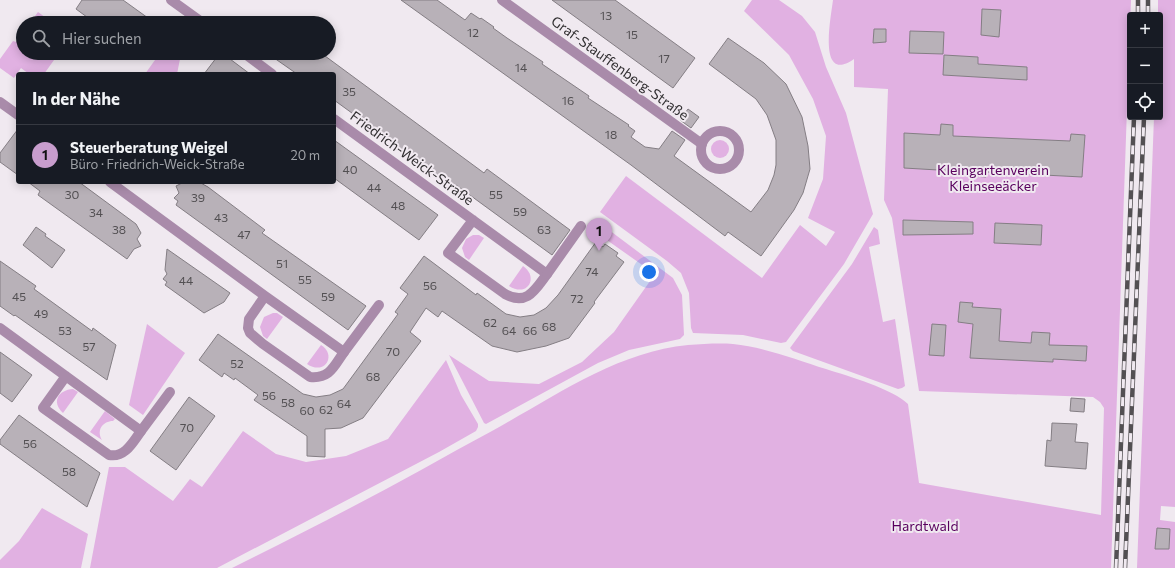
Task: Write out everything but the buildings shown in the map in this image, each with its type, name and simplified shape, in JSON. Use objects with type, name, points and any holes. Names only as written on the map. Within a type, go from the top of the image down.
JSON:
[{"type":"street","points":[[171,0],[193,16]]},
{"type":"street","name":"Graf-Stauffenberg-Straße","points":[[502,0],[702,144]]},
{"type":"street","points":[[253,60],[269,72]]},
{"type":"street","points":[[0,102],[16,114]]},
{"type":"street","name":"Friedrich-Weick-Straße","points":[[336,120],[547,274]]},
{"type":"street","points":[[113,184],[344,352]]},
{"type":"street","name":"Friedrich-Weick-Straße","points":[[473,220],[448,253],[512,298],[527,297],[534,292],[581,226]]},
{"type":"street","points":[[265,296],[249,319],[248,328],[250,333],[304,374],[310,377],[318,378],[325,376],[331,371],[379,305]]},
{"type":"street","points":[[0,328],[141,431]]},
{"type":"street","points":[[66,376],[43,408],[109,455],[114,456],[119,455],[128,448],[170,392]]},
{"type":"green space","points":[[752,0],[779,0],[802,16],[815,32],[826,67],[846,113],[873,214],[844,264],[786,342],[781,343],[743,335],[693,333],[691,328],[689,293],[681,273],[600,212],[626,176],[762,278],[800,225],[826,246],[835,232],[808,218],[823,179],[826,136],[813,99],[789,55],[744,11]]},
{"type":"green space","points":[[833,0],[1131,0],[1131,12],[1127,12],[1127,114],[1111,568],[232,568],[387,489],[586,378],[611,366],[636,357],[661,349],[688,345],[733,344],[768,351],[858,379],[901,398],[908,404],[919,483],[1101,515],[1104,408],[1100,402],[1093,397],[919,391],[892,218],[884,200],[888,89],[854,87],[854,59],[842,65],[835,63],[831,56],[829,46],[830,20]]},
{"type":"green space","points":[[1158,0],[1175,0],[1175,507],[1161,506],[1160,520],[1175,522],[1175,568],[1137,568],[1154,120],[1163,120],[1163,12],[1158,12]]},
{"type":"green space","points":[[38,12],[43,16],[35,16]]},
{"type":"green space","points":[[13,41],[16,42],[16,60],[54,60],[45,72],[26,72],[21,68],[18,72],[16,72],[14,78],[0,68],[0,59]]},
{"type":"green space","points":[[155,60],[180,60],[177,72],[146,72]]},
{"type":"green space","points":[[716,140],[724,140],[729,145],[727,156],[724,158],[716,158],[711,153],[711,145]]},
{"type":"green space","points":[[592,220],[597,221],[673,278],[682,295],[684,335],[680,339],[629,350],[598,363],[486,424],[484,423],[449,355],[489,381],[539,384],[582,362],[614,332],[655,274],[587,226]]},
{"type":"green space","points":[[874,227],[878,230],[880,244],[869,247],[883,322],[895,319],[905,386],[898,389],[793,351],[790,348],[852,264]]},
{"type":"green space","points":[[473,235],[479,235],[484,238],[469,260],[465,257],[462,248],[466,239]]},
{"type":"green space","points":[[523,266],[530,275],[531,280],[529,285],[526,288],[521,289],[516,289],[509,286]]},
{"type":"green space","points":[[277,313],[283,317],[267,339],[263,336],[260,327],[264,317]]},
{"type":"green space","points":[[147,324],[185,353],[143,415],[129,405]]},
{"type":"green space","points":[[321,345],[326,349],[328,354],[327,363],[319,368],[307,364]]},
{"type":"green space","points":[[446,360],[461,395],[478,424],[476,431],[439,452],[217,568],[90,568],[109,467],[125,467],[173,501],[190,479],[202,487],[243,431],[276,454],[306,462],[346,456],[388,439]]},
{"type":"green space","points":[[73,389],[78,392],[63,413],[57,405],[58,397],[63,392]]},
{"type":"green space","points":[[105,411],[115,419],[104,424],[100,430],[102,440],[90,432]]},
{"type":"green space","points":[[42,508],[88,534],[81,568],[0,568],[0,560],[19,541]]},
{"type":"railway","points":[[1138,0],[1138,12]]},
{"type":"railway","points":[[1148,0],[1148,12]]},
{"type":"railway","points":[[1116,568],[1134,120]]},
{"type":"railway","points":[[1125,568],[1144,120]]},
{"type":"place","name":"Steuerberatung Weigel","points":[[599,251]]},
{"type":"park label","name":"Kleingartenverein Kleinseeäcker","points":[[993,178]]},
{"type":"park label","name":"Hardtwald","points":[[925,526]]}]
